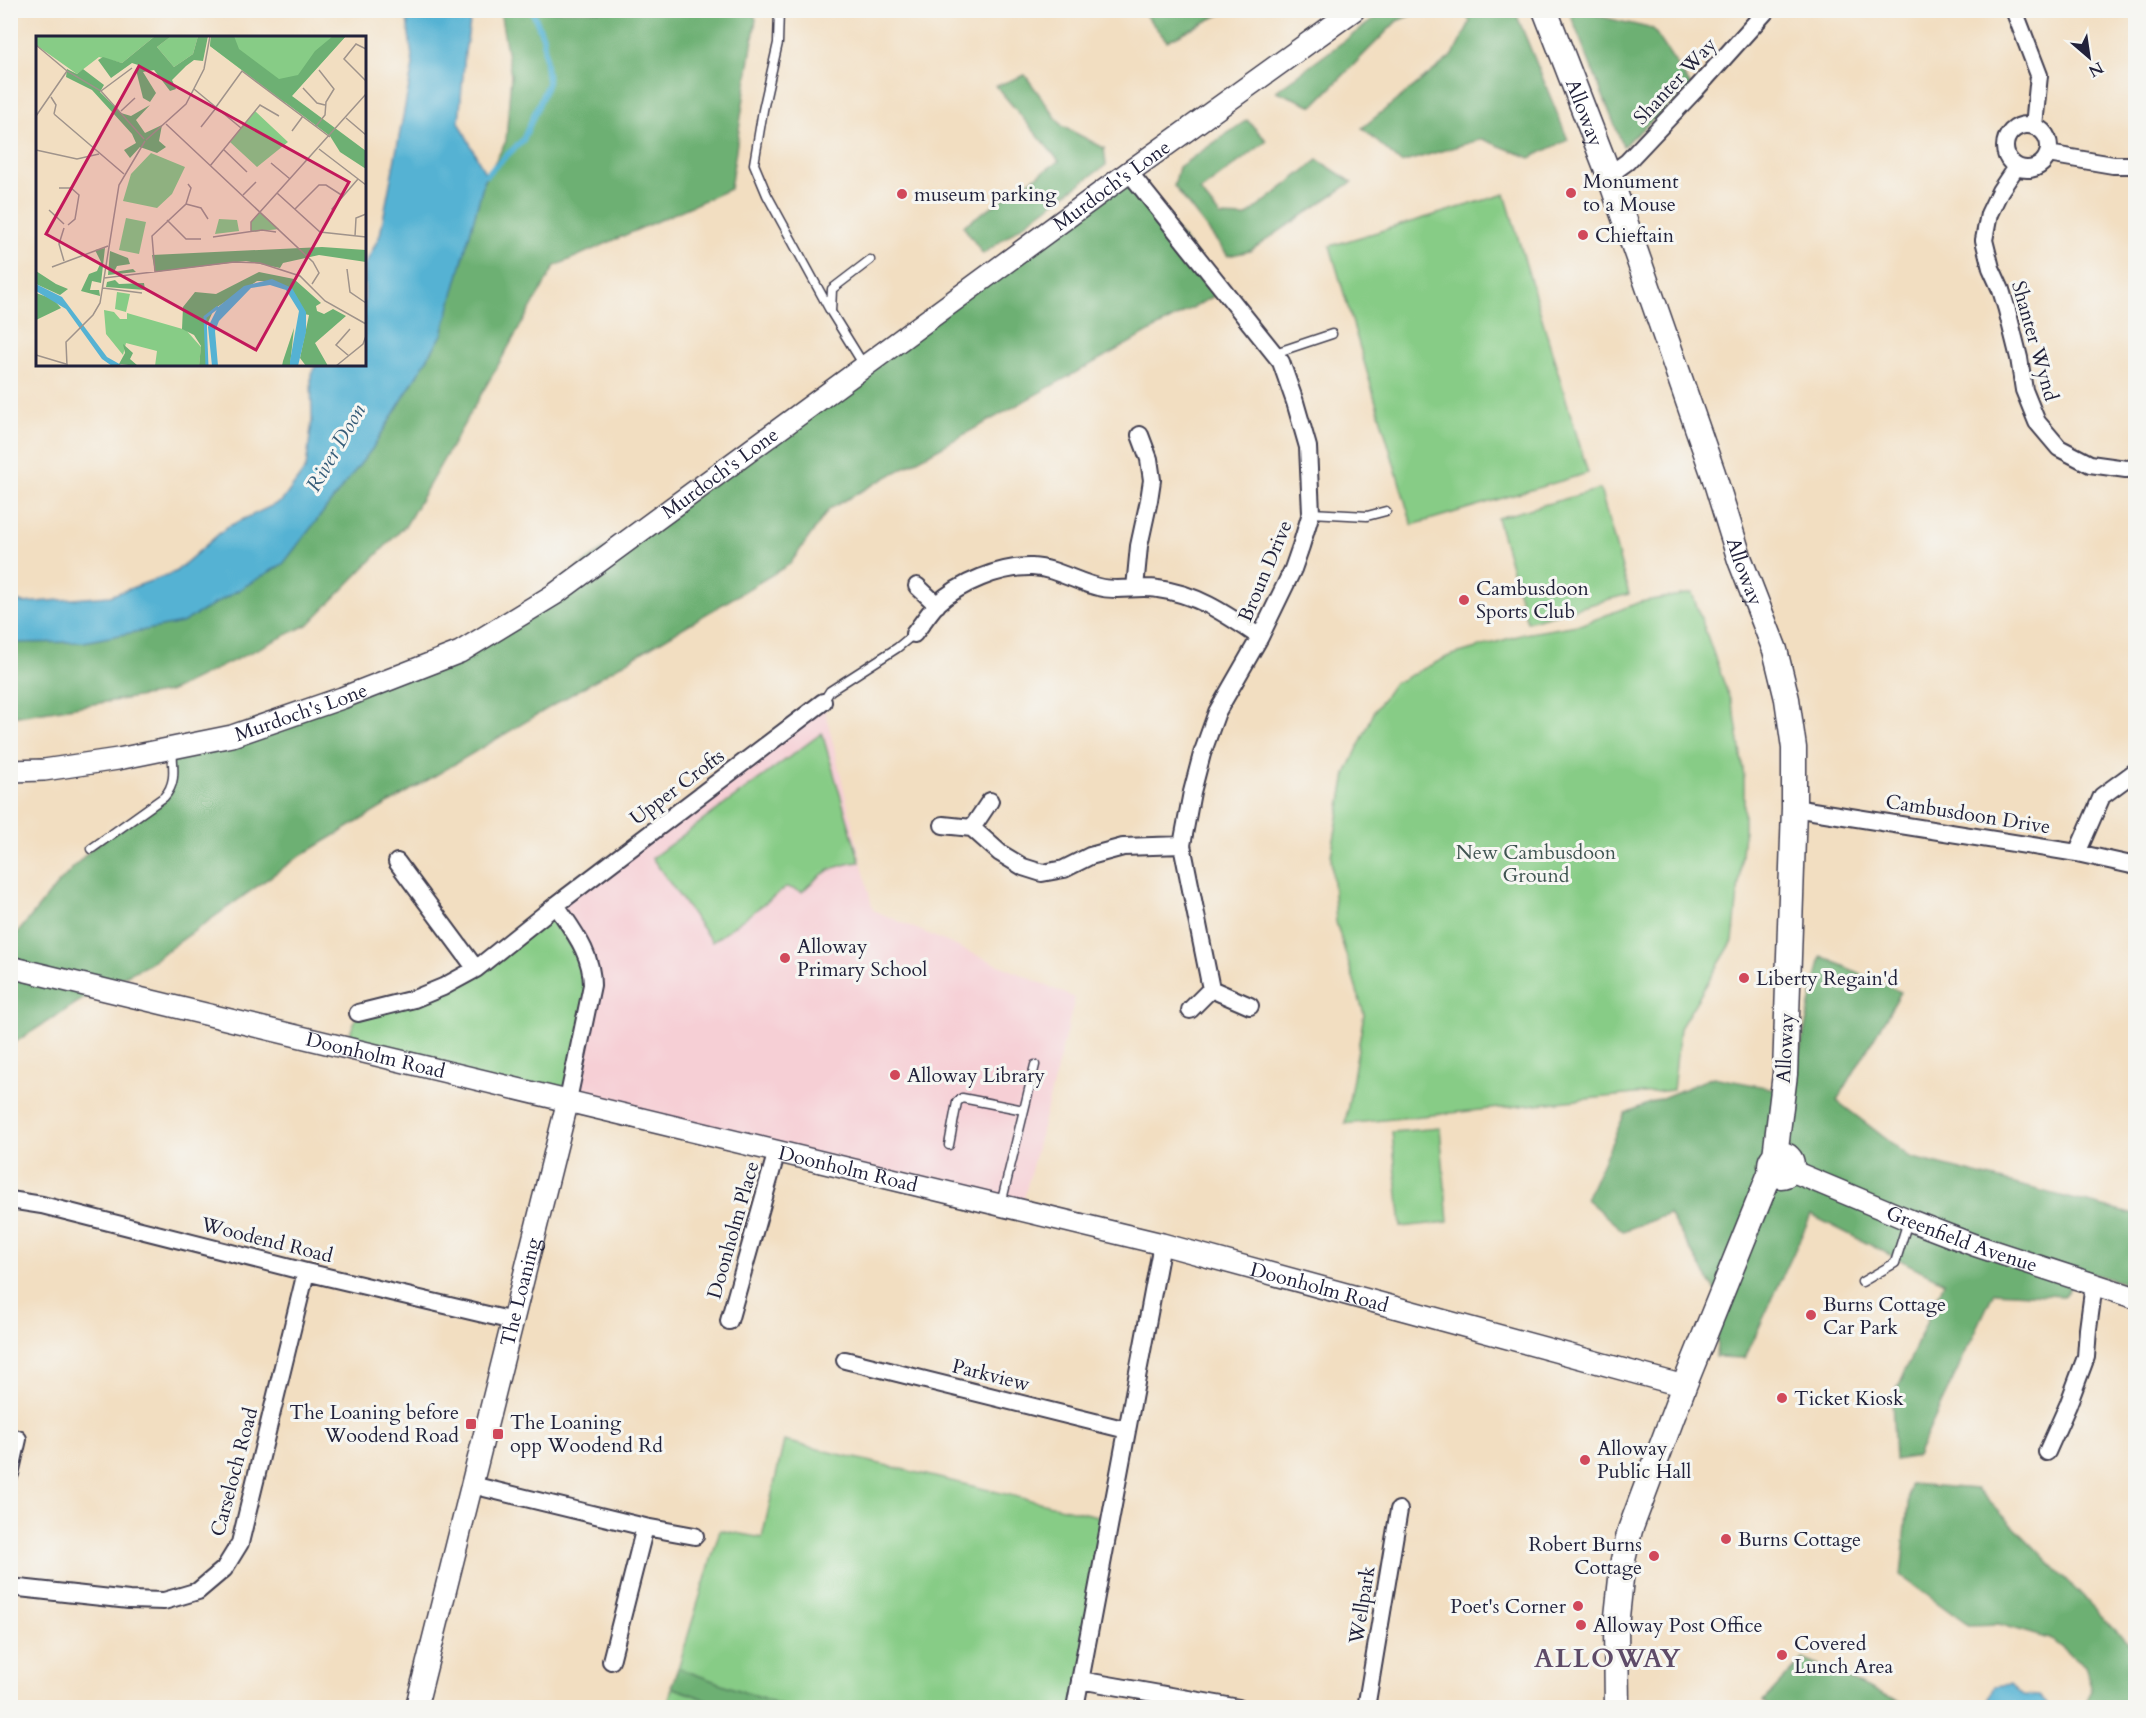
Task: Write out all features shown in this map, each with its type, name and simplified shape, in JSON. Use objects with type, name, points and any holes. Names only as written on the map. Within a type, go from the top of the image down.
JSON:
[{"type":"main road","name":"Alloway","points":[[1545,10],[1609,175],[1713,473],[1740,560],[1775,650],[1787,699],[1794,748],[1785,1074],[1779,1166],[1684,1386],[1630,1530],[1623,1560],[1616,1626],[1617,1707]]},
{"type":"street","name":"Murdoch's Lone","points":[[10,771],[44,770],[172,749],[232,736],[342,698],[460,652],[555,594],[1129,171],[1354,10]]},
{"type":"street","name":"Shanter Way","points":[[1609,175],[1627,162],[1767,10]]},
{"type":"street","points":[[2014,10],[2039,75],[2034,126]]},
{"type":"street","points":[[2026,124],[2034,126],[2046,135],[2048,154],[2034,168],[2024,169],[2016,166],[2006,156],[2004,149],[2007,137],[2016,127],[2026,124]]},
{"type":"street","points":[[2048,154],[2113,165],[2136,165]]},
{"type":"street","name":"Shanter Wynd","points":[[2016,166],[1989,214],[1984,240],[1991,268],[2007,310],[2024,390],[2037,422],[2059,448],[2090,464],[2126,470],[2136,468]]},
{"type":"street","name":"Broun Drive","points":[[1129,171],[1281,362],[1308,447],[1311,513],[1293,569],[1260,637],[1217,712],[1202,754],[1182,846],[1211,989]]},
{"type":"street","points":[[1135,588],[1139,546],[1152,480],[1149,459],[1140,435]]},
{"type":"street","points":[[914,634],[937,605],[961,587],[991,573],[1033,567],[1104,588],[1156,588],[1189,595],[1224,613],[1260,637]]},
{"type":"street","points":[[918,586],[937,605]]},
{"type":"street","name":"Upper Crofts","points":[[357,1013],[414,999],[443,987],[476,969],[555,905],[823,702]]},
{"type":"street","points":[[2078,853],[2102,796],[2136,771]]},
{"type":"street","points":[[972,828],[990,801]]},
{"type":"street","name":"Cambusdoon Drive","points":[[1794,808],[2078,853],[2136,866]]},
{"type":"street","points":[[943,825],[972,828],[1000,853],[1023,867],[1042,873],[1064,869],[1090,856],[1123,847],[1182,846]]},
{"type":"street","points":[[397,862],[476,969]]},
{"type":"street","points":[[555,905],[584,947],[592,969],[592,985],[568,1100]]},
{"type":"street","name":"Doonholm Road","points":[[10,967],[1162,1244],[1684,1386]]},
{"type":"street","points":[[1190,1010],[1211,989],[1250,1006]]},
{"type":"street","name":"The Loaning","points":[[416,1707],[568,1100]]},
{"type":"street","name":"Doonholm Place","points":[[729,1321],[777,1151]]},
{"type":"street","name":"Greenfield Avenue","points":[[1779,1166],[1909,1221],[1974,1245],[2136,1298]]},
{"type":"street","name":"Woodend Road","points":[[10,1200],[42,1205],[306,1272],[513,1321]]},
{"type":"street","points":[[1075,1707],[1162,1244]]},
{"type":"street","name":"Carseloch Road","points":[[10,1587],[129,1600],[164,1601],[198,1591],[224,1569],[240,1543],[306,1272]]},
{"type":"street","points":[[2047,1452],[2086,1358],[2094,1284]]},
{"type":"street","name":"Parkview","points":[[845,1360],[1127,1430]]},
{"type":"street","points":[[10,1437],[18,1439],[10,1474]]},
{"type":"street","points":[[472,1485],[645,1527],[695,1536]]},
{"type":"street","name":"Wellpark","points":[[1366,1707],[1399,1510]]},
{"type":"street","points":[[611,1661],[645,1527]]},
{"type":"street","points":[[1080,1680],[1239,1707]]},
{"type":"lane","points":[[779,10],[778,43],[754,164],[767,195],[831,312],[866,367]]},
{"type":"lane","points":[[831,312],[832,289],[870,260]]},
{"type":"lane","points":[[1275,353],[1332,334]]},
{"type":"lane","points":[[1311,513],[1367,516],[1386,512]]},
{"type":"lane","points":[[823,702],[830,691],[897,648],[914,634]]},
{"type":"lane","points":[[91,849],[164,797],[169,791],[174,779],[172,749]]},
{"type":"lane","points":[[1001,1205],[1035,1065]]},
{"type":"lane","points":[[949,1145],[957,1102],[962,1098],[1024,1110]]},
{"type":"lane","points":[[1862,1282],[1895,1263],[1909,1221]]},
{"type":"shaded area","name":"Alloway Primary School","points":[[823,702],[873,910],[1075,998],[1021,1210],[568,1100],[556,905]]},
{"type":"green space","points":[[500,11],[752,11],[756,19],[730,189],[555,266],[406,525],[309,624],[169,692],[11,717],[11,627],[289,551],[506,141],[511,75]]},
{"type":"green space","points":[[1142,11],[1227,11],[1167,41]]},
{"type":"green space","points":[[1385,11],[1421,11],[1397,21],[1313,106],[1276,91]]},
{"type":"green space","points":[[1464,11],[1515,11],[1568,140],[1530,158],[1482,139],[1401,163],[1362,128],[1453,55],[1470,22]]},
{"type":"green space","points":[[1569,11],[1597,11],[1598,16],[1653,29],[1691,86],[1623,146]]},
{"type":"green space","points":[[1025,75],[1062,126],[1104,148],[1106,165],[983,254],[963,226],[1059,161],[996,86]]},
{"type":"green space","points":[[1247,120],[1267,141],[1200,191],[1220,216],[1245,217],[1318,160],[1352,182],[1250,251],[1228,256],[1174,186],[1179,167]]},
{"type":"green space","points":[[1129,172],[1225,290],[829,509],[790,564],[297,858],[145,966],[100,988],[11,1045],[11,941],[55,887],[91,849],[169,791],[172,749],[460,652]]},
{"type":"green space","points":[[1505,194],[1588,473],[1412,525],[1330,246]]},
{"type":"green space","points":[[1600,489],[1629,594],[1527,622],[1497,518]]},
{"type":"green space","name":"New Cambusdoon Ground","points":[[1692,593],[1735,714],[1744,777],[1744,834],[1733,941],[1680,1028],[1673,1090],[1345,1124],[1364,1014],[1336,922],[1331,856],[1346,774],[1375,710],[1393,684],[1449,656],[1524,634],[1583,624],[1640,602]]},
{"type":"green space","points":[[822,733],[860,862],[828,871],[802,892],[787,887],[712,942],[652,858]]},
{"type":"green space","points":[[556,905],[592,969],[568,1100],[345,1046],[358,1013],[443,987]]},
{"type":"green space","points":[[1821,956],[1901,992],[1837,1101],[1910,1157],[2135,1215],[2135,1286],[2082,1271],[2063,1296],[1994,1292],[1917,1456],[1895,1460],[1892,1401],[1944,1282],[1811,1215],[1745,1358],[1716,1357],[1720,1299],[1669,1214],[1623,1231],[1586,1199],[1625,1113],[1713,1077],[1791,1092]]},
{"type":"green space","points":[[1440,1128],[1448,1222],[1401,1227],[1392,1132]]},
{"type":"green space","points":[[784,1441],[1110,1519],[1075,1707],[666,1708],[720,1530],[762,1538]]},
{"type":"green space","points":[[1910,1484],[1977,1489],[2135,1650],[2135,1707],[2084,1707],[2092,1691],[2085,1666],[2050,1639],[1999,1624],[1968,1625],[1901,1576]]},
{"type":"green space","points":[[1803,1659],[1913,1707],[1771,1708],[1763,1702]]},
{"type":"green space","points":[[678,1668],[785,1707],[727,1707],[671,1687]]},
{"type":"water","name":"River Doon","points":[[406,11],[472,11],[465,52],[459,122],[486,175],[442,335],[372,449],[283,564],[182,623],[84,642],[11,643],[11,599],[23,603],[110,596],[175,572],[227,527],[282,501],[306,468],[312,420],[311,375],[316,366],[366,366],[366,263],[380,235],[413,65]]},
{"type":"water","points":[[2011,1684],[2023,1695],[2039,1696],[2047,1704],[2045,1707],[1993,1707],[1989,1698],[1994,1686]]},
{"type":"waterway","points":[[486,175],[523,140],[548,83],[543,37],[532,10]]},
{"type":"place","name":"Monument to a Mouse","points":[[1571,193]]},
{"type":"place","name":"museum parking","points":[[902,194]]},
{"type":"place","name":"Chieftain","points":[[1583,235]]},
{"type":"place","name":"Cambusdoon Sports Club","points":[[1464,600]]},
{"type":"place","name":"Alloway Primary School","points":[[785,958]]},
{"type":"place","name":"Liberty Regain'd","points":[[1744,978]]},
{"type":"place","name":"Alloway Library","points":[[895,1075]]},
{"type":"place","name":"Burns Cottage Car Park","points":[[1811,1315]]},
{"type":"place","name":"Ticket Kiosk","points":[[1782,1398]]},
{"type":"place","name":"The Loaning before Woodend Road","points":[[471,1424]]},
{"type":"place","name":"The Loaning opp Woodend Rd","points":[[498,1434]]},
{"type":"place","name":"Alloway Public Hall","points":[[1585,1460]]},
{"type":"place","name":"Burns Cottage","points":[[1726,1539]]},
{"type":"place","name":"Robert Burns Cottage","points":[[1654,1556]]},
{"type":"place","name":"Poet's Corner","points":[[1578,1606]]},
{"type":"place","name":"Alloway Post Office","points":[[1581,1625]]},
{"type":"place","name":"Covered Lunch Area","points":[[1782,1655]]},
{"type":"district","name":"ALLOWAY","points":[[1608,1658]]}]
